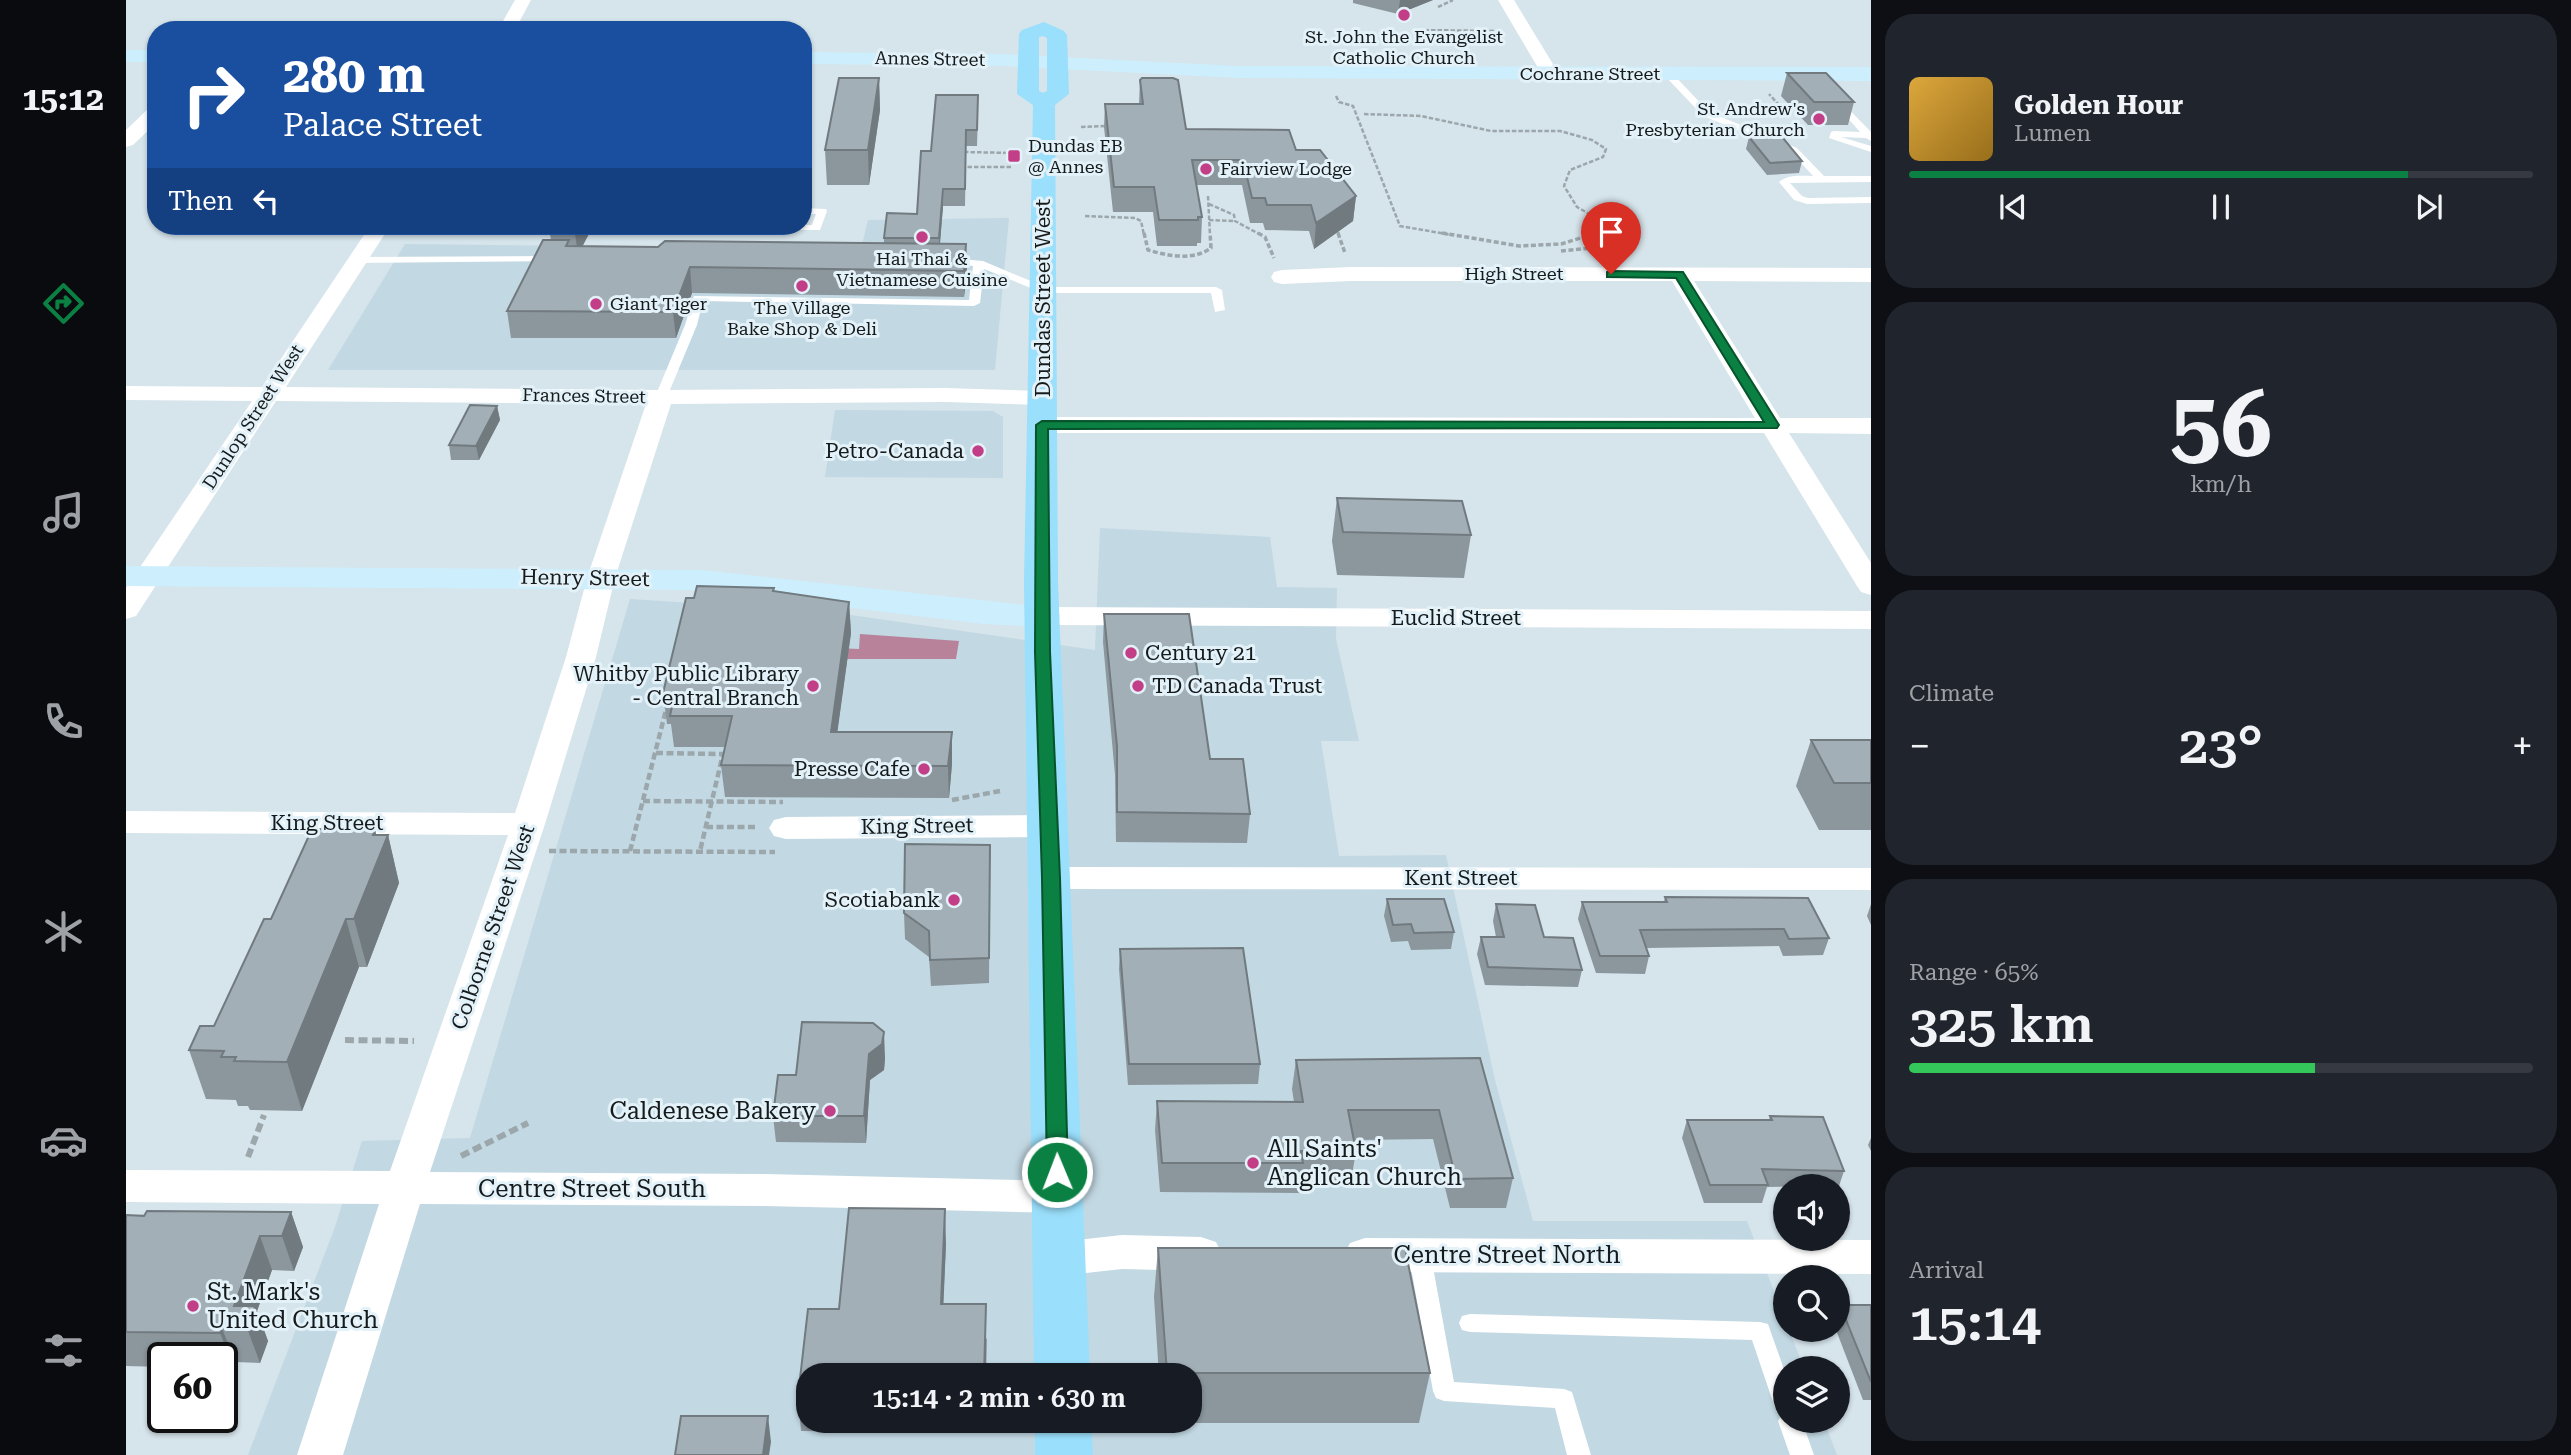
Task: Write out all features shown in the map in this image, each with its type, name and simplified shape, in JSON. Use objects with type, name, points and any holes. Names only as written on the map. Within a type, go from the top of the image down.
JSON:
[{"type":"main road","name":"Dundas Street West","points":[[1044,3],[1044,29],[1057,35],[1058,94],[1044,102],[1042,616],[1051,878],[1062,1363]]},
{"type":"main road","points":[[1044,29],[1029,34],[1028,61],[1028,94],[1044,102]]},
{"type":"main road","points":[[126,56],[147,56]]},
{"type":"main road","name":"Annes Street","points":[[812,58],[1057,63]]},
{"type":"main road","name":"Cochrane Street","points":[[1057,63],[1238,72],[1749,74],[1818,78],[1871,74]]},
{"type":"main road","name":"Henry Street","points":[[137,576],[702,580],[984,614],[1042,616]]},
{"type":"main road","points":[[1063,1433],[1064,1455]]},
{"type":"street","points":[[511,21],[523,0]]},
{"type":"street","points":[[1506,0],[1550,74]]},
{"type":"street","points":[[126,141],[147,121]]},
{"type":"street","name":"Dunlop Street West","points":[[126,610],[137,576],[269,393],[374,235]]},
{"type":"street","name":"High Street","points":[[1282,277],[1351,274],[1871,275]]},
{"type":"street","points":[[1679,275],[1871,586]]},
{"type":"street","name":"Frances Street","points":[[126,393],[661,397],[946,395],[1042,412],[1871,426]]},
{"type":"street","name":"Colborne Street West","points":[[320,1455],[404,1189],[536,838],[601,578],[661,397]]},
{"type":"street","name":"Euclid Street","points":[[1042,616],[1871,620]]},
{"type":"street","name":"King Street","points":[[126,822],[536,838]]},
{"type":"street","name":"King Street","points":[[786,828],[1048,826]]},
{"type":"street","name":"Kent Street","points":[[1051,878],[1871,879]]},
{"type":"street","name":"Centre Street South","points":[[126,1186],[753,1190],[1058,1197]]},
{"type":"street","points":[[1059,1259],[1122,1252],[1244,1254]]},
{"type":"street","name":"Centre Street North","points":[[1325,1255],[1871,1257]]},
{"type":"lane","points":[[1668,74],[1706,114],[1794,150],[1821,179]]},
{"type":"lane","points":[[1829,91],[1870,137]]},
{"type":"lane","points":[[1870,137],[1834,134],[1834,138],[1871,149]]},
{"type":"lane","points":[[1871,179],[1792,179],[1784,182],[1798,198],[1807,201],[1871,200]]},
{"type":"lane","points":[[812,211],[822,211],[816,228],[812,228]]},
{"type":"lane","points":[[357,260],[569,259]]},
{"type":"lane","points":[[932,261],[979,262],[1043,290],[1216,290],[1220,310]]},
{"type":"lane","points":[[661,397],[691,325],[698,298],[974,303],[979,262]]},
{"type":"lane","points":[[1420,1256],[1444,1391],[1564,1399],[1579,1455]]},
{"type":"lane","points":[[1470,1322],[1760,1331],[1773,1369]]},
{"type":"lane","points":[[1794,1433],[1802,1455]]},
{"type":"path","points":[[1438,6],[1453,0]]},
{"type":"path","points":[[1418,30],[1523,31]]},
{"type":"path","points":[[1706,114],[1787,114],[1749,74]]},
{"type":"path","points":[[1336,96],[1339,102],[1353,106],[1400,226],[1519,246],[1556,244],[1595,235],[1604,230],[1607,224],[1577,207],[1564,186],[1570,170],[1603,156],[1606,149],[1597,141],[1576,134],[1551,131],[1477,129],[1437,118],[1364,114]]},
{"type":"path","points":[[1081,127],[1109,126]]},
{"type":"path","points":[[964,152],[1013,153]]},
{"type":"path","points":[[961,167],[1013,167]]},
{"type":"path","points":[[1085,216],[1125,216],[1141,221],[1148,250],[1165,254],[1206,253],[1211,248],[1208,196]]},
{"type":"path","points":[[1209,203],[1236,216],[1235,221]]},
{"type":"path","points":[[1209,220],[1235,221],[1265,237],[1282,277]]},
{"type":"path","points":[[1556,244],[1561,251]]},
{"type":"path","points":[[536,838],[630,851],[668,700]]},
{"type":"path","points":[[656,753],[723,754],[700,851]]},
{"type":"path","points":[[706,827],[786,828]]},
{"type":"path","points":[[345,1040],[414,1041]]},
{"type":"path","points":[[247,1159],[264,1115]]},
{"type":"path","points":[[461,1156],[528,1123]]},
{"type":"shaded area","points":[[1009,218],[995,370],[328,370],[405,244],[861,249],[868,220]]},
{"type":"shaded area","points":[[835,410],[993,411],[1003,417],[1003,478],[825,477]]},
{"type":"shaded area","points":[[1100,528],[1270,537],[1277,587],[1337,588],[1336,639],[1359,741],[1321,741],[1339,856],[1446,855],[1495,1080],[1533,1221],[1747,1221],[1773,1289],[1773,1342],[1794,1342],[1799,1356],[1773,1356],[1773,1433],[1829,1433],[1837,1455],[248,1455],[335,1227],[362,1141],[470,1138],[630,599],[830,612],[1095,650]]},
{"type":"shaded area","points":[[860,634],[959,641],[956,659],[811,659],[813,647],[859,649]]},
{"type":"building","points":[[1787,73],[1826,73],[1854,102],[1814,102]]},
{"type":"building","points":[[839,78],[879,78],[868,150],[825,150]]},
{"type":"building","points":[[1142,78],[1178,80],[1186,129],[1289,130],[1296,150],[1320,150],[1356,196],[1316,223],[1311,205],[1267,205],[1265,198],[1252,198],[1243,160],[1192,160],[1202,217],[1198,217],[1198,220],[1159,220],[1154,187],[1114,187],[1105,104],[1143,104]]},
{"type":"building","points":[[936,95],[978,95],[977,130],[966,130],[965,189],[943,189],[939,238],[884,238],[887,213],[917,214],[921,151],[931,151]]},
{"type":"building","points":[[1749,137],[1783,138],[1802,161],[1770,163]]},
{"type":"building","points":[[543,240],[569,240],[566,246],[658,247],[665,241],[966,244],[964,271],[690,267],[673,312],[507,311]]},
{"type":"building","points":[[470,405],[497,406],[476,446],[449,445]]},
{"type":"building","points":[[1337,498],[1462,501],[1471,535],[1343,532]]},
{"type":"building","points":[[697,586],[774,588],[773,591],[849,602],[831,732],[952,732],[948,766],[721,765],[732,716],[670,716],[675,693],[663,693],[686,598],[694,598]]},
{"type":"building","points":[[1104,614],[1189,614],[1210,759],[1243,759],[1250,814],[1117,812],[1117,746]]},
{"type":"building","points":[[1811,740],[1871,740],[1871,783],[1834,783]]},
{"type":"building","points":[[312,829],[375,830],[373,835],[388,835],[354,919],[346,919],[287,1062],[234,1061],[236,1057],[221,1057],[224,1051],[189,1050],[200,1026],[214,1026],[264,919],[271,919]]},
{"type":"building","points":[[905,844],[990,845],[989,958],[930,960],[929,931],[904,913]]},
{"type":"building","points":[[1665,897],[1808,898],[1829,938],[1789,939],[1784,929],[1640,930],[1649,956],[1600,956],[1582,902],[1667,902]]},
{"type":"building","points":[[1387,899],[1444,899],[1454,932],[1414,933],[1411,924],[1393,925]]},
{"type":"building","points":[[1496,904],[1535,905],[1544,937],[1573,938],[1582,970],[1488,967],[1481,937],[1504,937]]},
{"type":"building","points":[[1243,948],[1260,1064],[1129,1064],[1120,949]]},
{"type":"building","points":[[802,1022],[873,1023],[884,1032],[882,1044],[869,1054],[864,1116],[773,1116],[778,1075],[796,1075]]},
{"type":"building","points":[[1480,1058],[1513,1178],[1456,1179],[1439,1110],[1348,1110],[1356,1151],[1301,1151],[1303,1163],[1162,1163],[1157,1101],[1303,1102],[1296,1060]]},
{"type":"building","points":[[1770,1116],[1823,1117],[1844,1171],[1762,1169],[1768,1185],[1710,1185],[1687,1120],[1772,1120]]},
{"type":"building","points":[[849,1208],[945,1209],[941,1304],[986,1304],[984,1363],[802,1363],[808,1309],[839,1309]]},
{"type":"building","name":"St. Mark's United Church","points":[[147,1211],[291,1212],[282,1236],[260,1236],[234,1306],[255,1306],[247,1328],[222,1328],[220,1333],[126,1332],[126,1215],[144,1216]]},
{"type":"building","points":[[1158,1248],[1405,1248],[1430,1373],[1202,1373],[1202,1363],[1166,1363]]},
{"type":"building","points":[[1850,1305],[1871,1305],[1871,1382],[1850,1330]]},
{"type":"building","points":[[681,1416],[768,1416],[763,1455],[675,1455]]},
{"type":"place","name":"St. John the Evangelist Catholic Church","points":[[1404,15]]},
{"type":"place","name":"St. Andrew's Presbyterian Church","points":[[1819,119]]},
{"type":"place","name":"Dundas EB @ Annes","points":[[1014,156]]},
{"type":"place","name":"Fairview Lodge","points":[[1206,169]]},
{"type":"place","name":"Hai Thai & Vietnamese Cuisine","points":[[922,237]]},
{"type":"place","name":"The Village Bake Shop & Deli","points":[[802,286]]},
{"type":"place","name":"Giant Tiger","points":[[596,304]]},
{"type":"place","name":"Petro-Canada","points":[[978,451]]},
{"type":"place","name":"Century 21","points":[[1131,653]]},
{"type":"place","name":"Whitby Public Library - Central Branch","points":[[813,686]]},
{"type":"place","name":"TD Canada Trust","points":[[1138,686]]},
{"type":"place","name":"Presse Cafe","points":[[924,769]]},
{"type":"place","name":"Scotiabank","points":[[954,900]]},
{"type":"place","name":"Caldenese Bakery","points":[[830,1111]]},
{"type":"place","name":"All Saints' Anglican Church","points":[[1253,1163]]},
{"type":"place","name":"St. Mark's United Church","points":[[193,1306]]},
{"type":"route","points":[[1057,1172],[1051,878],[1042,652],[1042,425],[1772,425],[1679,275],[1611,274]]}]
